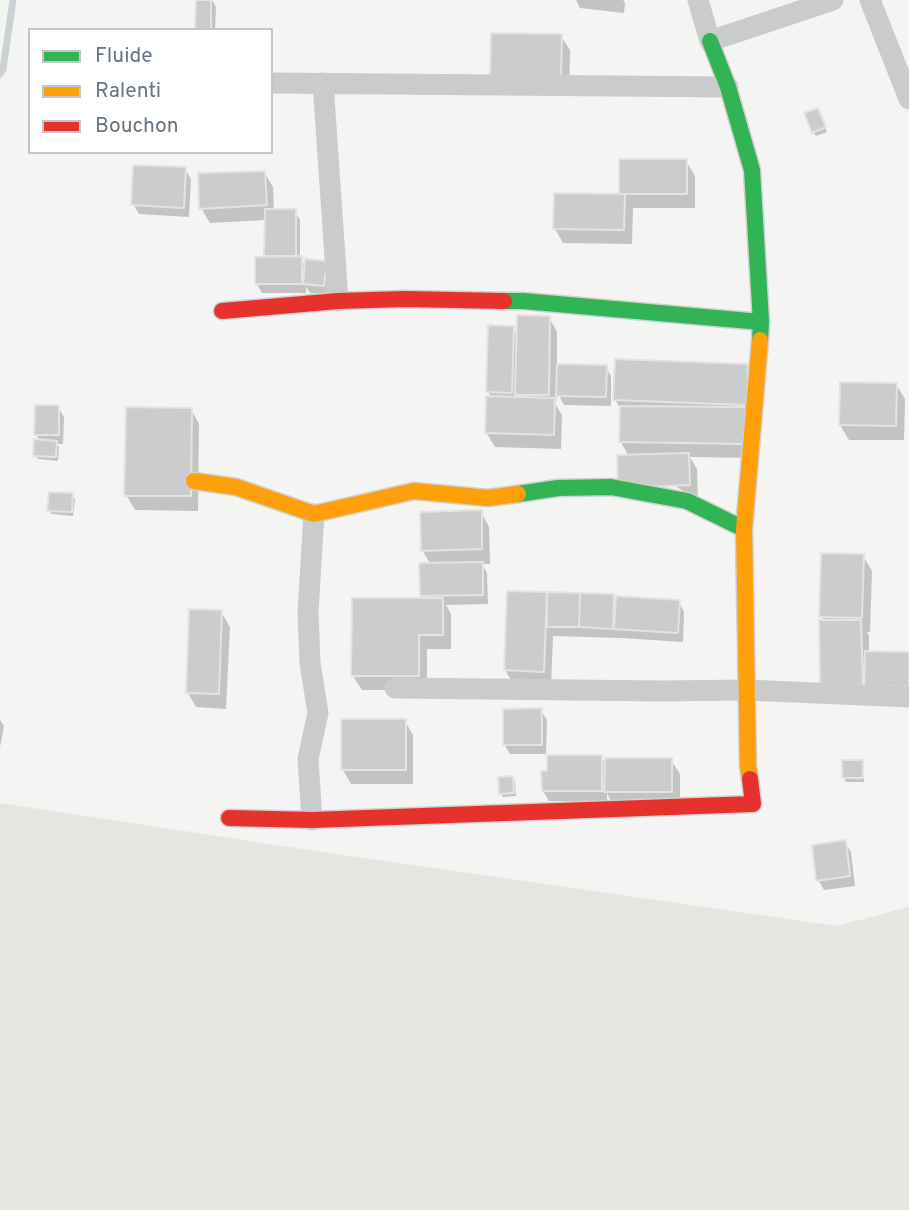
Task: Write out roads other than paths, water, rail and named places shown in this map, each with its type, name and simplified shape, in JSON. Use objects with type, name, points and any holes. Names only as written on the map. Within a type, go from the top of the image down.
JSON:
[{"type":"street","points":[[229,818],[312,820],[753,804],[748,766],[744,529],[761,322],[751,170],[728,87],[698,0]]},
{"type":"street","points":[[710,41],[833,0]]},
{"type":"street","points":[[870,0],[909,99]]},
{"type":"street","points":[[273,83],[728,87]]},
{"type":"street","points":[[323,83],[338,301]]},
{"type":"street","points":[[222,311],[338,301],[523,301],[761,322]]},
{"type":"street","points":[[194,481],[236,487],[314,514],[414,491],[488,498],[558,488],[611,487],[687,501],[744,529]]},
{"type":"street","points":[[312,820],[308,759],[318,713],[310,663],[308,612],[314,514]]},
{"type":"street","points":[[395,688],[746,690],[909,696]]},
{"type":"waterway","points":[[0,74],[13,0]]}]
